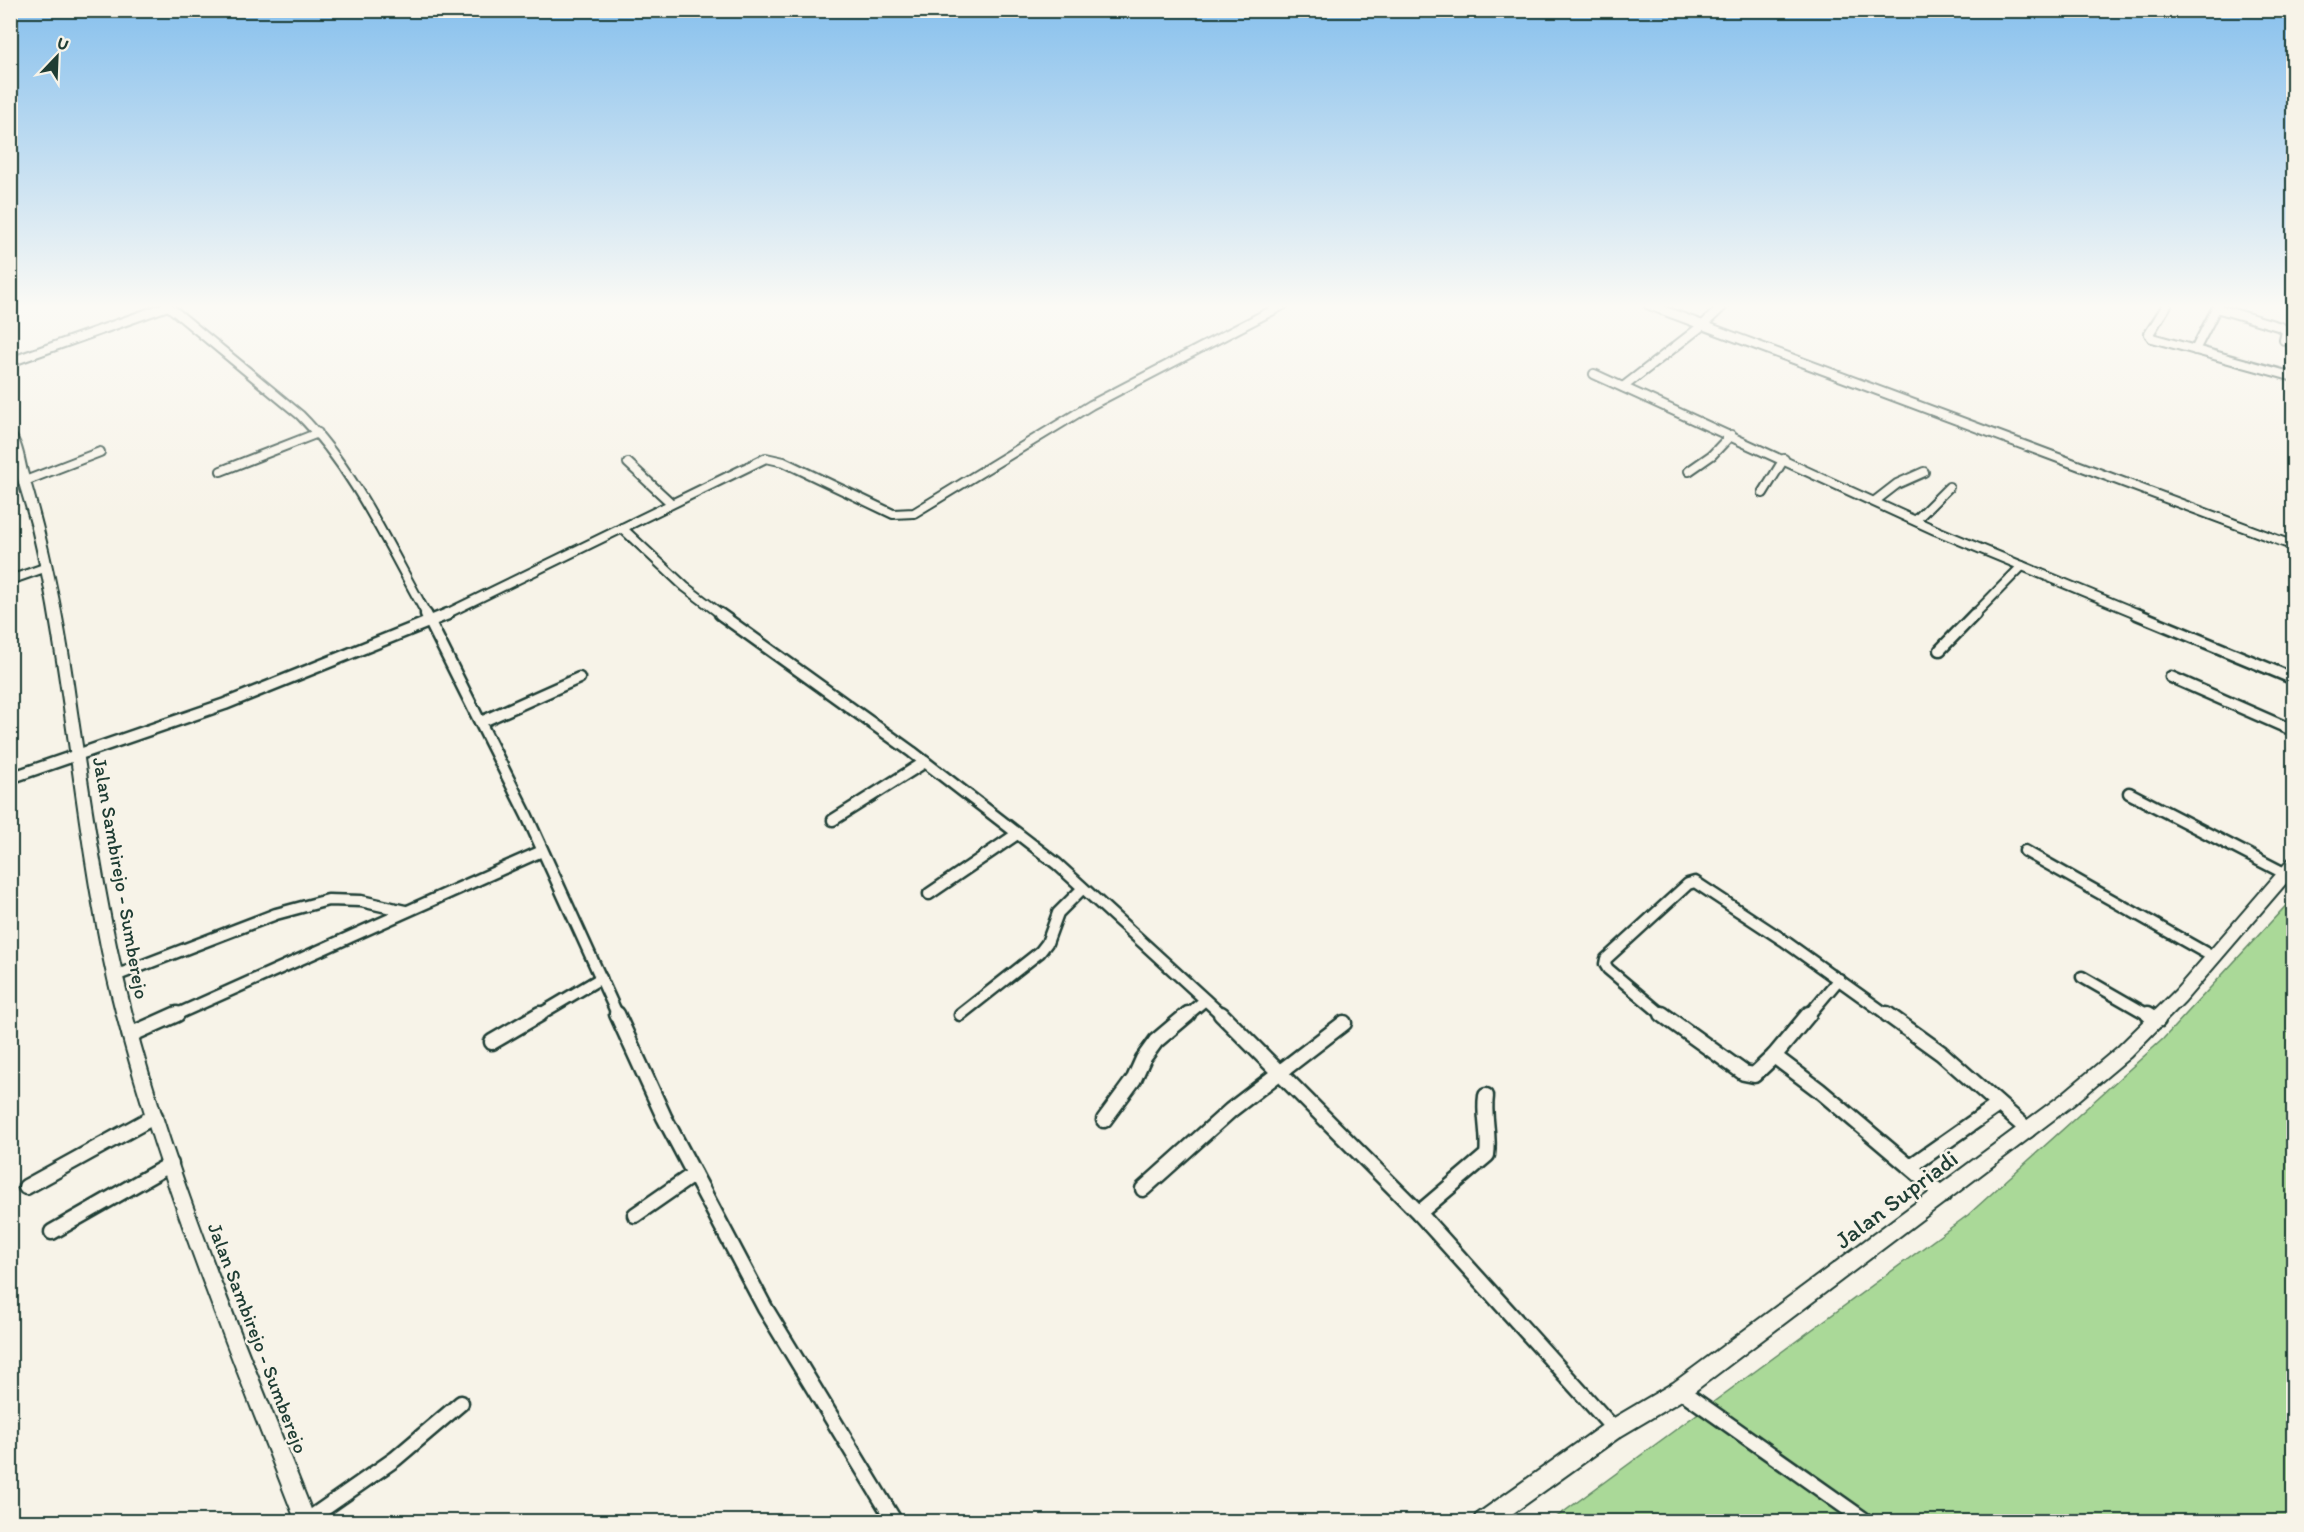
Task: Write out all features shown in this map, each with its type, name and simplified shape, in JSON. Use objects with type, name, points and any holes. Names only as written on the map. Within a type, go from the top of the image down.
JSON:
[{"type":"main road","name":"Jalan Sambirejo - Sumberejo","points":[[10,433],[38,526],[47,567],[105,935],[130,1035],[155,1116],[209,1272],[306,1521]]},
{"type":"main road","name":"Jalan Supriadi","points":[[1483,1521],[1614,1429],[1680,1390],[2067,1100],[2158,1020],[2289,868]]},
{"type":"street","points":[[254,376],[318,433],[353,484],[430,621],[542,851],[664,1117],[765,1308],[895,1521]]},
{"type":"street","points":[[10,778],[225,704],[467,606],[671,503],[766,458],[784,462],[893,514],[914,513],[1091,405],[1148,376]]},
{"type":"street","points":[[1600,376],[1916,520],[2294,679]]},
{"type":"street","points":[[1623,387],[1637,376]]},
{"type":"street","points":[[1841,376],[2294,546]]},
{"type":"street","points":[[221,471],[318,433]]},
{"type":"street","points":[[1689,471],[1712,455],[1731,435]]},
{"type":"street","points":[[25,482],[100,452]]},
{"type":"street","points":[[1763,493],[1784,459]]},
{"type":"street","points":[[628,463],[671,503]]},
{"type":"street","points":[[1875,501],[1897,484],[1924,472]]},
{"type":"street","points":[[1916,520],[1949,488]]},
{"type":"street","points":[[622,528],[685,587],[769,651],[925,762],[1057,864],[1205,1000],[1419,1213],[1614,1429]]},
{"type":"street","points":[[1940,650],[2022,566]]},
{"type":"street","points":[[10,580],[47,567]]},
{"type":"street","points":[[2171,677],[2294,731]]},
{"type":"street","points":[[481,722],[579,678]]},
{"type":"street","points":[[833,820],[925,762]]},
{"type":"street","points":[[2129,793],[2289,868]]},
{"type":"street","points":[[929,894],[1017,834]]},
{"type":"street","points":[[130,1035],[542,851]]},
{"type":"street","points":[[2025,851],[2213,957]]},
{"type":"street","points":[[1839,979],[1774,1056],[1754,1075],[1744,1073],[1658,1011],[1605,964],[1606,959],[1688,884],[1695,882],[1706,886],[1839,979],[1941,1053],[2028,1130]]},
{"type":"street","points":[[960,1015],[1040,952],[1047,943],[1058,913],[1083,889]]},
{"type":"street","points":[[115,976],[276,914],[328,900],[361,901],[405,912]]},
{"type":"street","points":[[2082,977],[2158,1020]]},
{"type":"street","points":[[492,1042],[601,978]]},
{"type":"street","points":[[1104,1120],[1134,1079],[1143,1059],[1156,1041],[1205,1000]]},
{"type":"street","points":[[1143,1189],[1231,1110],[1344,1023]]},
{"type":"street","points":[[1774,1056],[1911,1166],[1943,1195]]},
{"type":"street","points":[[1419,1213],[1487,1155],[1489,1142],[1484,1112],[1486,1096]]},
{"type":"street","points":[[1911,1166],[1998,1105]]},
{"type":"street","points":[[26,1187],[155,1116]]},
{"type":"street","points":[[52,1232],[171,1164]]},
{"type":"street","points":[[635,1215],[694,1174]]},
{"type":"street","points":[[1680,1390],[1867,1521]]},
{"type":"street","points":[[306,1521],[394,1459],[461,1403]]},
{"type":"green space","points":[[2293,898],[2293,1521],[1550,1522],[1968,1215],[2163,1039]]}]
